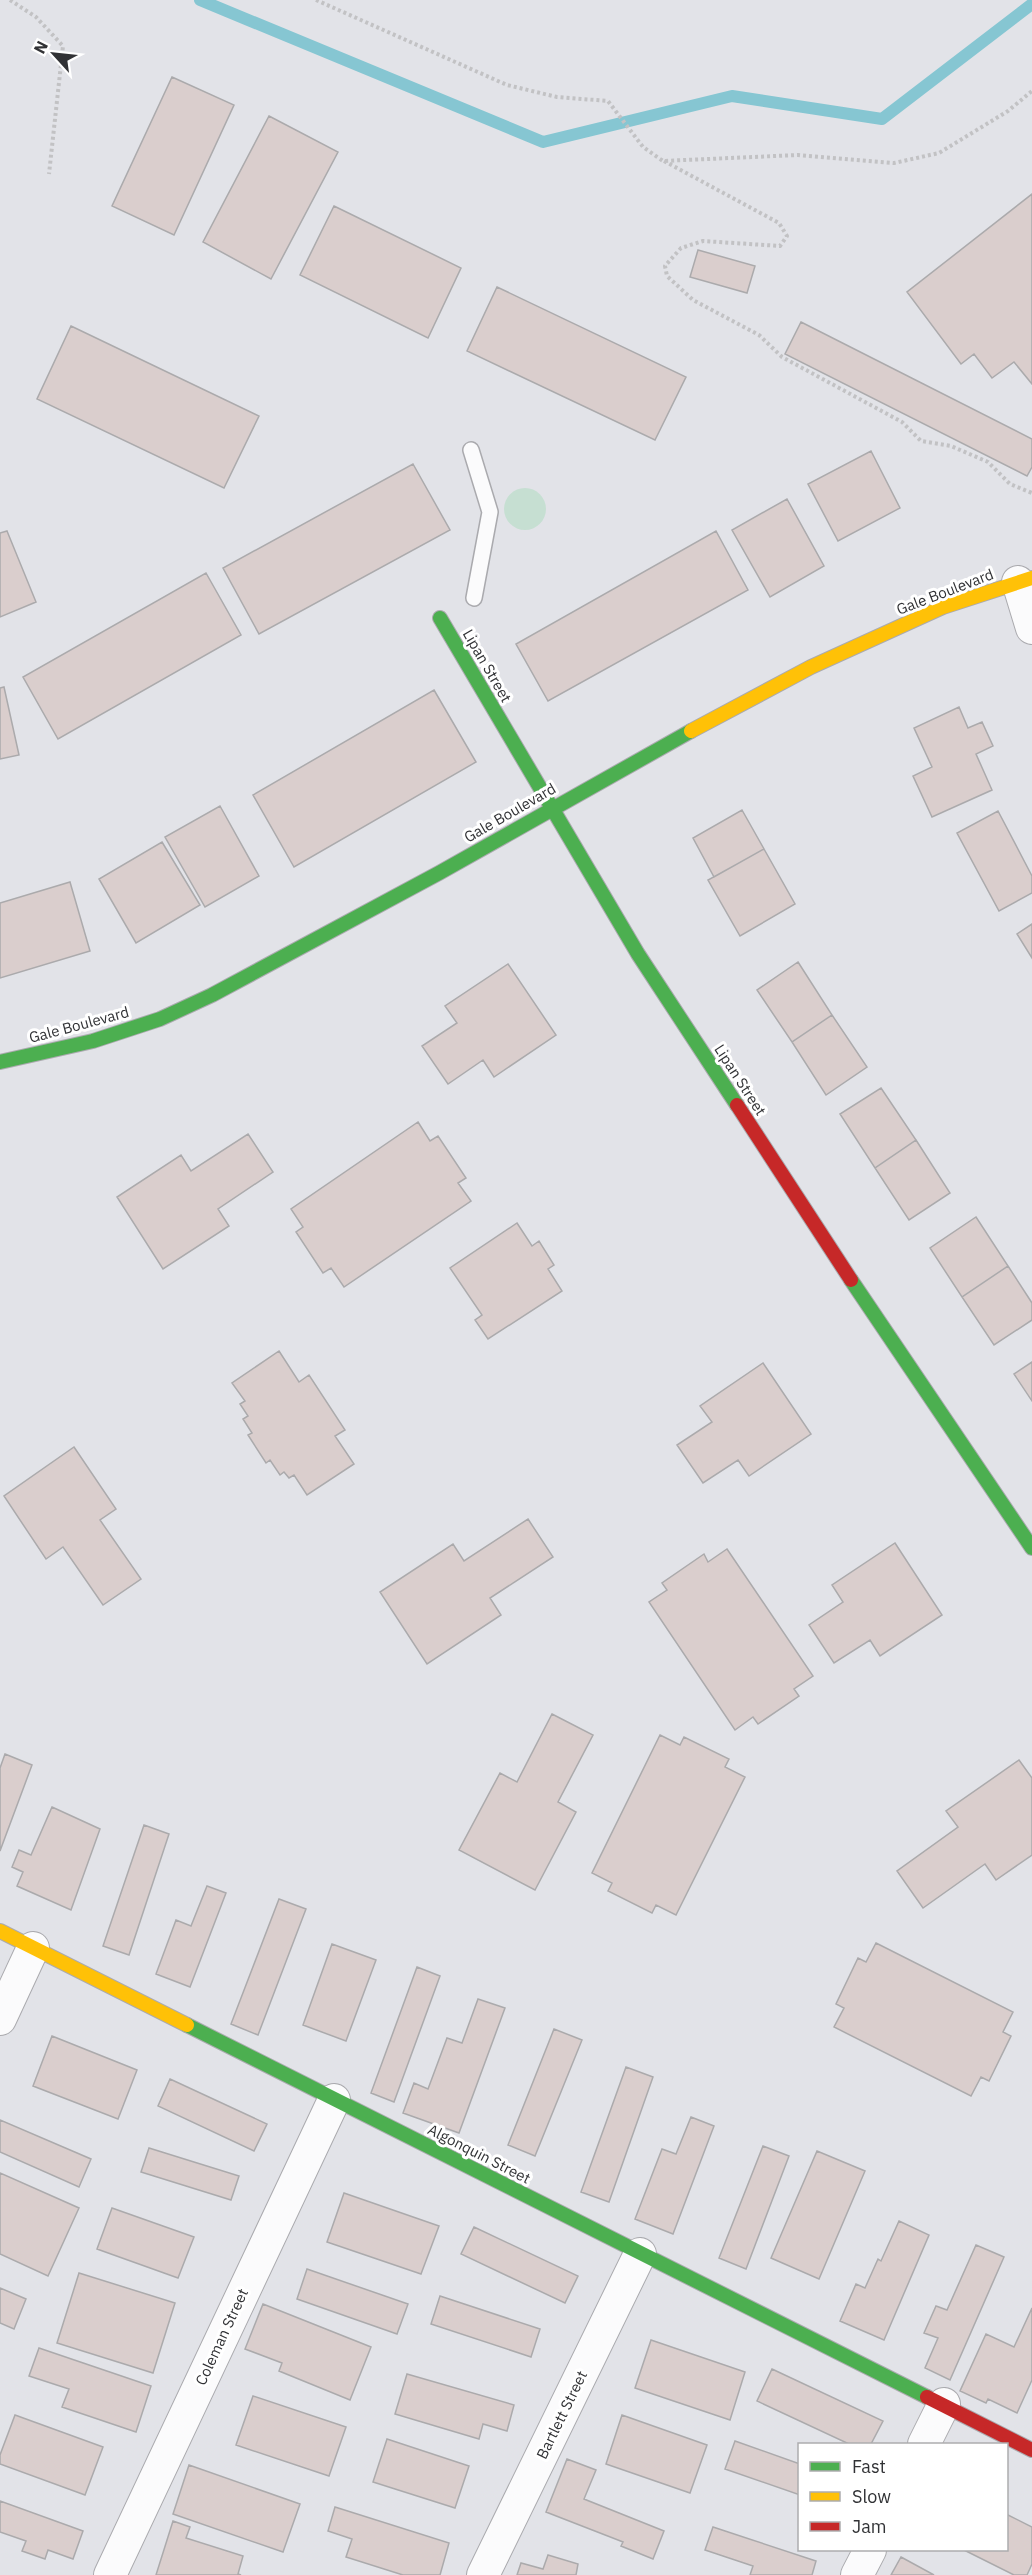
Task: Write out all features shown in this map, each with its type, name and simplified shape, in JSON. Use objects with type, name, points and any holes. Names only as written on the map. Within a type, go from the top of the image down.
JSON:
[{"type":"street","points":[[1025,580],[1032,628]]},
{"type":"street","name":"Gale Boulevard","points":[[0,1062],[93,1041],[160,1019],[212,995],[439,873],[634,761],[812,667],[943,607],[1025,580]]},
{"type":"street","name":"Lipan Street","points":[[440,618],[638,954],[947,1425],[1032,1548]]},
{"type":"street","name":"Algonquin Street","points":[[0,1931],[640,2254],[944,2404],[1032,2451]]},
{"type":"street","points":[[0,2019],[33,1948]]},
{"type":"street","name":"Coleman Street","points":[[110,2575],[334,2100]]},
{"type":"street","name":"Bartlett Street","points":[[483,2575],[640,2254]]},
{"type":"street","points":[[925,2443],[944,2404]]},
{"type":"street","points":[[857,2575],[869,2551]]},
{"type":"lane","points":[[471,450],[490,512],[474,598]]},
{"type":"path","points":[[10,0],[36,17],[63,46],[49,174]]},
{"type":"path","points":[[316,0],[507,85],[557,98],[608,101],[640,143],[663,161],[778,224],[787,236],[780,246],[703,242],[681,248],[665,266],[667,276],[693,300],[759,335],[782,357],[821,380],[902,422],[921,441],[951,446],[988,462],[1010,484],[1032,494]]},
{"type":"path","points":[[663,161],[798,155],[894,163],[939,153],[1008,111],[1032,91]]},
{"type":"green space","points":[[525,488],[533,489],[540,494],[545,501],[545,517],[540,524],[533,529],[525,530],[517,529],[510,524],[505,517],[504,509],[505,501],[510,494],[517,489]]},
{"type":"building","points":[[172,77],[234,105],[174,235],[112,206]]},
{"type":"building","points":[[269,116],[338,152],[271,279],[203,242]]},
{"type":"building","points":[[1032,194],[1032,384],[1014,362],[992,378],[974,354],[961,364],[907,292]]},
{"type":"building","points":[[334,206],[461,268],[428,338],[300,275]]},
{"type":"building","points":[[698,250],[755,266],[747,293],[690,277]]},
{"type":"building","points":[[497,287],[686,377],[655,440],[467,351]]},
{"type":"building","points":[[801,322],[1032,439],[1032,467],[1027,476],[785,354]]},
{"type":"building","points":[[71,326],[259,416],[224,488],[37,399]]},
{"type":"building","points":[[871,451],[900,508],[838,541],[808,484]]},
{"type":"building","points":[[413,464],[450,530],[259,634],[223,568]]},
{"type":"building","points":[[787,499],[824,566],[770,597],[732,530]]},
{"type":"building","points":[[7,531],[36,602],[0,617],[0,533]]},
{"type":"building","points":[[716,531],[748,590],[548,701],[516,644]]},
{"type":"building","points":[[206,573],[241,635],[58,739],[23,677]]},
{"type":"building","points":[[4,687],[19,755],[0,759],[0,688]]},
{"type":"building","points":[[434,690],[476,762],[294,867],[253,795]]},
{"type":"building","points":[[959,707],[968,728],[982,722],[993,746],[976,754],[992,790],[932,817],[913,776],[932,767],[914,728]]},
{"type":"building","points":[[220,806],[259,876],[205,907],[165,837]]},
{"type":"building","points":[[742,810],[764,849],[714,877],[693,838]]},
{"type":"building","points":[[998,811],[1032,876],[1032,893],[999,911],[957,833]]},
{"type":"building","points":[[162,842],[200,905],[136,943],[99,879]]},
{"type":"building","points":[[764,849],[795,904],[740,936],[708,880]]},
{"type":"building","points":[[70,882],[90,951],[0,978],[0,903]]},
{"type":"building","points":[[1032,924],[1032,958],[1017,934]]},
{"type":"building","points":[[798,962],[832,1015],[792,1042],[757,990]]},
{"type":"building","points":[[508,964],[556,1035],[494,1077],[483,1060],[448,1084],[422,1046],[457,1023],[445,1006]]},
{"type":"building","points":[[832,1015],[867,1067],[826,1095],[792,1042]]},
{"type":"building","points":[[881,1088],[916,1140],[875,1168],[840,1114]]},
{"type":"building","points":[[418,1122],[430,1141],[438,1136],[466,1178],[458,1183],[471,1201],[344,1287],[331,1268],[323,1273],[296,1232],[303,1227],[291,1209]]},
{"type":"building","points":[[248,1134],[273,1172],[218,1209],[229,1226],[163,1269],[117,1197],[181,1155],[191,1171]]},
{"type":"building","points":[[916,1140],[950,1193],[909,1220],[875,1168]]},
{"type":"building","points":[[976,1217],[1008,1266],[962,1297],[930,1248]]},
{"type":"building","points":[[517,1223],[532,1246],[539,1241],[554,1265],[548,1269],[562,1291],[488,1339],[475,1320],[482,1315],[450,1268]]},
{"type":"building","points":[[1008,1266],[1032,1303],[1032,1320],[994,1345],[962,1297]]},
{"type":"building","points":[[279,1351],[299,1382],[309,1375],[345,1430],[335,1436],[354,1464],[307,1495],[294,1475],[289,1478],[284,1472],[280,1475],[270,1460],[266,1463],[248,1435],[252,1433],[243,1419],[248,1416],[240,1404],[245,1401],[232,1383]]},
{"type":"building","points":[[1032,1362],[1032,1401],[1014,1374]]},
{"type":"building","points":[[763,1363],[811,1434],[749,1476],[738,1460],[703,1483],[677,1445],[712,1422],[700,1406]]},
{"type":"building","points":[[74,1447],[116,1509],[100,1520],[141,1579],[103,1605],[63,1547],[46,1559],[4,1496]]},
{"type":"building","points":[[528,1519],[553,1557],[490,1598],[501,1615],[427,1664],[380,1592],[453,1544],[464,1561]]},
{"type":"building","points":[[895,1543],[942,1615],[880,1656],[870,1640],[834,1663],[809,1625],[843,1602],[832,1585]]},
{"type":"building","points":[[727,1549],[813,1676],[794,1689],[799,1696],[758,1724],[753,1717],[735,1730],[649,1602],[667,1590],[662,1583],[704,1554],[708,1562]]},
{"type":"building","points":[[552,1714],[593,1735],[558,1802],[576,1812],[535,1890],[459,1850],[500,1773],[517,1782]]},
{"type":"building","points":[[660,1735],[680,1745],[684,1737],[729,1759],[725,1767],[745,1777],[676,1915],[656,1905],[652,1913],[608,1891],[612,1883],[592,1873]]},
{"type":"building","points":[[5,1754],[32,1765],[0,1851],[0,1768]]},
{"type":"building","points":[[1019,1760],[1032,1778],[1032,1855],[996,1880],[985,1864],[923,1908],[897,1871],[958,1827],[946,1811]]},
{"type":"building","points":[[52,1807],[100,1829],[71,1910],[17,1886],[23,1872],[12,1867],[19,1850],[31,1855]]},
{"type":"building","points":[[144,1825],[169,1834],[129,1955],[103,1946]]},
{"type":"building","points":[[207,1886],[226,1893],[190,1987],[156,1974],[176,1920],[191,1926]]},
{"type":"building","points":[[279,1899],[306,1909],[258,2035],[231,2024]]},
{"type":"building","points":[[876,1943],[1013,2012],[1003,2032],[1011,2036],[989,2081],[981,2077],[971,2096],[834,2027],[844,2008],[836,2004],[858,1958],[866,1962]]},
{"type":"building","points":[[332,1944],[376,1960],[346,2041],[303,2025]]},
{"type":"building","points":[[417,1967],[440,1976],[394,2102],[371,2093]]},
{"type":"building","points":[[478,1999],[505,2008],[459,2133],[403,2113],[414,2083],[428,2089],[447,2038],[462,2043]]},
{"type":"building","points":[[554,2029],[582,2040],[535,2156],[508,2145]]},
{"type":"building","points":[[52,2036],[137,2070],[118,2119],[33,2086]]},
{"type":"building","points":[[626,2067],[653,2077],[609,2202],[581,2192]]},
{"type":"building","points":[[170,2079],[267,2124],[254,2151],[158,2106]]},
{"type":"building","points":[[691,2117],[714,2126],[673,2234],[635,2219],[662,2149],[676,2154]]},
{"type":"building","points":[[0,2120],[91,2159],[79,2187],[0,2152]]},
{"type":"building","points":[[763,2146],[789,2156],[746,2269],[719,2258]]},
{"type":"building","points":[[149,2148],[239,2176],[231,2200],[141,2172]]},
{"type":"building","points":[[817,2151],[865,2171],[819,2279],[771,2258]]},
{"type":"building","points":[[0,2173],[79,2208],[48,2276],[0,2254]]},
{"type":"building","points":[[344,2193],[439,2226],[421,2274],[327,2242]]},
{"type":"building","points":[[112,2208],[194,2237],[178,2278],[97,2249]]},
{"type":"building","points":[[899,2221],[929,2235],[884,2340],[840,2321],[856,2284],[865,2288],[878,2259],[881,2261]]},
{"type":"building","points":[[474,2227],[578,2276],[565,2303],[461,2254]]},
{"type":"building","points":[[976,2245],[1004,2257],[950,2380],[925,2368],[938,2338],[924,2333],[936,2306],[947,2310]]},
{"type":"building","points":[[307,2269],[408,2304],[397,2334],[297,2299]]},
{"type":"building","points":[[79,2273],[175,2303],[153,2373],[57,2343]]},
{"type":"building","points":[[0,2288],[26,2299],[14,2329],[0,2323]]},
{"type":"building","points":[[440,2296],[540,2329],[531,2357],[431,2324]]},
{"type":"building","points":[[263,2304],[371,2347],[350,2400],[279,2371],[282,2363],[245,2349]]},
{"type":"building","points":[[1032,2308],[1032,2380],[1017,2413],[988,2399],[986,2403],[960,2391],[986,2334],[1014,2347]]},
{"type":"building","points":[[651,2340],[745,2372],[730,2420],[635,2388]]},
{"type":"building","points":[[39,2348],[151,2386],[136,2432],[62,2407],[69,2389],[29,2376]]},
{"type":"building","points":[[772,2369],[883,2421],[872,2443],[847,2443],[757,2401]]},
{"type":"building","points":[[407,2374],[514,2405],[507,2431],[483,2424],[479,2439],[395,2414]]},
{"type":"building","points":[[253,2396],[346,2427],[329,2476],[236,2445]]},
{"type":"building","points":[[15,2415],[103,2447],[85,2495],[0,2464],[0,2455]]},
{"type":"building","points":[[622,2415],[707,2445],[690,2493],[606,2464]]},
{"type":"building","points":[[387,2439],[469,2466],[455,2508],[373,2482]]},
{"type":"building","points":[[735,2441],[798,2463],[798,2494],[725,2469]]},
{"type":"building","points":[[567,2459],[596,2470],[584,2499],[664,2531],[653,2559],[621,2546],[623,2542],[546,2512]]},
{"type":"building","points":[[189,2465],[300,2504],[283,2552],[173,2514]]},
{"type":"building","points":[[0,2501],[83,2531],[73,2559],[48,2550],[45,2559],[22,2551],[26,2541],[0,2532]]},
{"type":"building","points":[[335,2507],[449,2543],[440,2575],[403,2575],[346,2557],[352,2539],[328,2531]]},
{"type":"building","points":[[1008,2515],[1032,2527],[1032,2564],[1027,2575],[1014,2575],[966,2551],[1008,2551]]},
{"type":"building","points":[[173,2521],[190,2527],[186,2538],[243,2556],[238,2574],[241,2575],[156,2575]]},
{"type":"building","points":[[713,2527],[816,2561],[812,2575],[750,2575],[753,2566],[705,2550]]},
{"type":"building","points":[[548,2555],[578,2564],[576,2575],[517,2575],[521,2563],[543,2569]]},
{"type":"building","points":[[901,2557],[934,2575],[891,2575]]},
{"type":"waterway","points":[[200,0],[543,142],[732,96],[882,119],[1032,4]]},
{"type":"traffic: fast","points":[[440,618],[638,954],[737,1105]]},
{"type":"traffic: fast","points":[[0,1062],[93,1041],[160,1019],[212,995],[439,873],[691,731]]},
{"type":"traffic: fast","points":[[851,1280],[1032,1548]]},
{"type":"traffic: fast","points":[[187,2025],[927,2397]]},
{"type":"traffic: slow","points":[[691,731],[811,667],[943,607],[1032,578]]},
{"type":"traffic: slow","points":[[0,1931],[187,2025]]},
{"type":"traffic: jam","points":[[737,1105],[851,1280]]},
{"type":"traffic: jam","points":[[927,2397],[1032,2450]]}]
